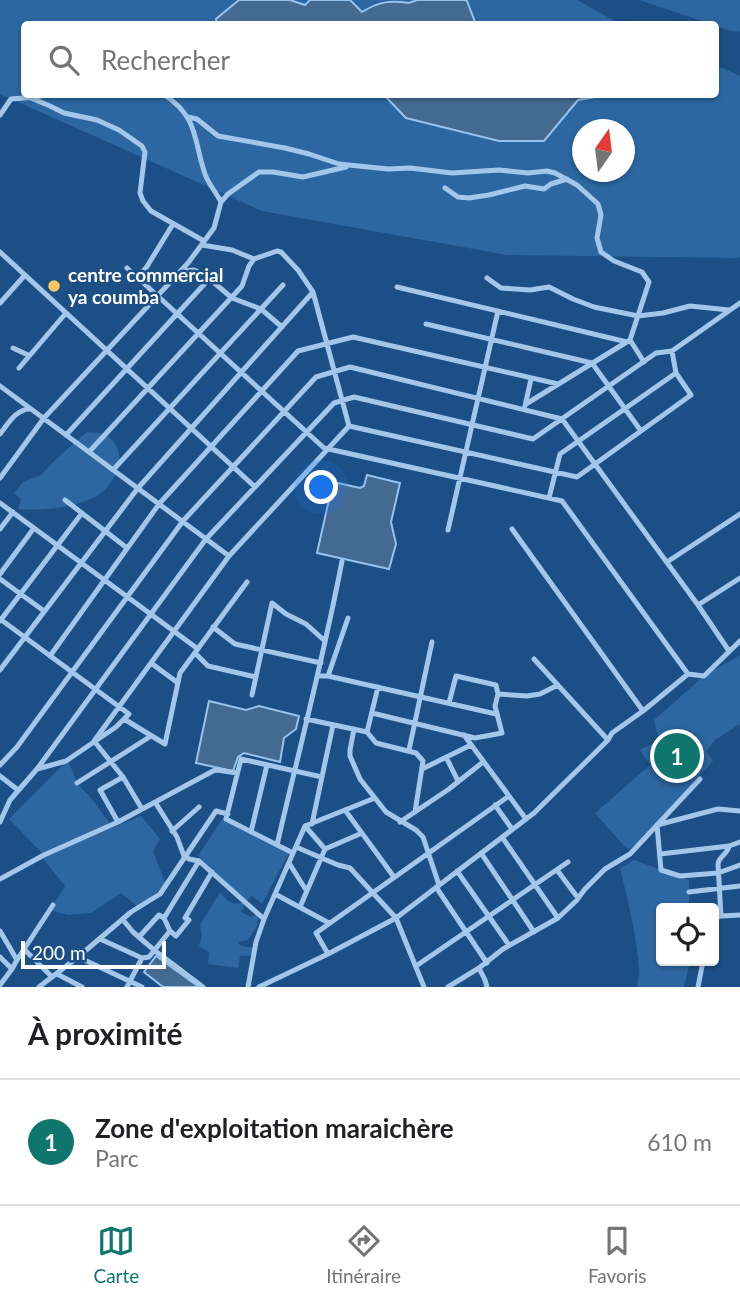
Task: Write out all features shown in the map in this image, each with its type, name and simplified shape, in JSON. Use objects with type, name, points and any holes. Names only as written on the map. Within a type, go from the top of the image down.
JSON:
[{"type":"street","points":[[0,115],[11,99],[21,97]]},
{"type":"street","points":[[31,98],[38,98]]},
{"type":"street","points":[[31,98],[64,113],[97,120],[119,130],[142,146],[145,156],[141,198],[151,211],[203,243],[254,259]]},
{"type":"street","points":[[169,98],[188,117],[209,184],[221,202]]},
{"type":"street","points":[[188,117],[197,119],[218,136],[309,154],[335,164],[452,173],[547,171],[567,179],[593,198],[599,207],[601,218],[597,237],[601,252],[614,261],[642,272],[649,282],[638,316],[628,341],[525,407]]},
{"type":"street","points":[[0,478],[44,418],[181,271],[215,225],[221,202],[228,194],[263,171],[303,177],[352,166]]},
{"type":"street","points":[[445,188],[458,197],[469,198],[525,186],[544,189],[567,179]]},
{"type":"street","points":[[138,277],[173,224]]},
{"type":"street","points":[[89,452],[243,286],[254,259],[277,251],[281,251],[298,270],[313,292],[349,426]]},
{"type":"street","points":[[0,252],[255,487]]},
{"type":"street","points":[[0,264],[6,257]]},
{"type":"street","points":[[127,268],[324,448],[562,501],[688,674]]},
{"type":"street","points":[[181,271],[194,270],[205,275],[232,298],[261,309],[282,327]]},
{"type":"street","points":[[0,303],[25,275]]},
{"type":"street","points":[[487,278],[501,288],[530,290],[549,287],[594,307],[638,316],[690,306],[729,310]]},
{"type":"street","points":[[66,435],[209,279]]},
{"type":"street","points":[[113,470],[283,285]]},
{"type":"street","points":[[397,287],[628,341],[644,362]]},
{"type":"street","points":[[0,670],[138,488],[313,292]]},
{"type":"street","points":[[0,822],[8,803],[37,769],[206,539],[334,403],[354,397],[533,439],[656,354],[672,351],[740,303]]},
{"type":"street","points":[[447,530],[498,311]]},
{"type":"street","points":[[19,368],[66,313]]},
{"type":"street","points":[[426,324],[592,363],[641,431]]},
{"type":"street","points":[[50,656],[159,504],[298,351],[353,337],[558,384]]},
{"type":"street","points":[[13,348],[29,355]]},
{"type":"street","points":[[349,426],[577,477],[691,395],[676,373],[672,351]]},
{"type":"street","points":[[0,765],[17,747],[183,521],[316,377],[350,367],[525,407],[562,419],[729,651]]},
{"type":"street","points":[[550,498],[559,454],[676,373]]},
{"type":"street","points":[[525,407],[531,379]]},
{"type":"street","points":[[0,386],[229,556]]},
{"type":"street","points":[[0,395],[7,391]]},
{"type":"street","points":[[0,434],[12,418],[23,410],[30,409]]},
{"type":"street","points":[[94,741],[229,556],[349,426]]},
{"type":"street","points":[[65,500],[127,548]]},
{"type":"street","points":[[0,503],[174,631],[208,666],[256,677]]},
{"type":"street","points":[[0,529],[13,512]]},
{"type":"street","points":[[37,769],[66,761],[116,727],[129,714],[0,620],[82,513]]},
{"type":"street","points":[[667,562],[740,514]]},
{"type":"street","points":[[34,528],[0,576],[44,611]]},
{"type":"street","points":[[512,528],[643,711]]},
{"type":"street","points":[[277,845],[321,663],[342,561]]},
{"type":"street","points":[[698,605],[740,578]]},
{"type":"street","points":[[124,719],[165,744],[180,673],[247,582]]},
{"type":"street","points":[[252,695],[272,603],[306,624],[325,641]]},
{"type":"street","points":[[328,676],[348,618]]},
{"type":"street","points":[[214,627],[235,644],[321,663]]},
{"type":"street","points":[[259,987],[396,918],[526,819],[608,740],[612,733],[688,674],[704,676],[740,641]]},
{"type":"street","points":[[409,750],[432,642]]},
{"type":"street","points":[[729,651],[740,648]]},
{"type":"street","points":[[534,659],[608,740]]},
{"type":"street","points":[[151,663],[178,683]]},
{"type":"street","points":[[318,676],[496,713]]},
{"type":"street","points":[[372,713],[475,738],[502,733],[495,706],[498,694],[496,685],[456,676],[449,703]]},
{"type":"street","points":[[498,694],[527,696],[540,694],[558,685]]},
{"type":"street","points":[[367,732],[378,687]]},
{"type":"street","points":[[306,719],[367,732],[376,743],[416,753],[424,761],[415,812]]},
{"type":"street","points":[[312,824],[333,724]]},
{"type":"street","points":[[354,729],[350,756],[360,779],[386,812],[416,830],[422,838],[438,886],[487,963]]},
{"type":"street","points":[[464,735],[526,819]]},
{"type":"street","points":[[77,783],[151,736]]},
{"type":"street","points":[[94,741],[124,777],[142,809]]},
{"type":"street","points":[[422,769],[471,745]]},
{"type":"street","points":[[446,757],[458,781]]},
{"type":"street","points":[[322,778],[241,759],[226,819],[277,845],[321,857],[350,869],[396,918],[424,987]]},
{"type":"street","points":[[400,822],[483,762]]},
{"type":"street","points":[[251,832],[267,765]]},
{"type":"street","points":[[0,879],[44,855],[118,822],[213,771],[237,774]]},
{"type":"street","points":[[0,776],[18,790]]},
{"type":"street","points":[[118,822],[100,790],[124,777]]},
{"type":"street","points":[[447,987],[459,984],[509,945],[558,918],[605,869],[630,854],[700,779]]},
{"type":"street","points":[[328,954],[316,933],[509,796]]},
{"type":"street","points":[[304,826],[375,797]]},
{"type":"street","points":[[155,802],[177,837],[184,856],[199,860],[264,919]]},
{"type":"street","points":[[495,805],[512,829]]},
{"type":"street","points":[[172,831],[200,807]]},
{"type":"street","points":[[657,825],[718,809],[740,811]]},
{"type":"street","points":[[345,810],[394,877]]},
{"type":"street","points":[[39,987],[57,976],[131,912],[160,894],[216,811],[228,814]]},
{"type":"street","points":[[657,825],[661,870],[680,876],[718,873],[740,865]]},
{"type":"street","points":[[304,826],[325,849]]},
{"type":"street","points":[[248,987],[256,942],[264,919],[304,826]]},
{"type":"street","points":[[300,907],[325,849],[362,833]]},
{"type":"street","points":[[502,837],[558,918]]},
{"type":"street","points":[[660,855],[729,846],[740,842]]},
{"type":"street","points":[[729,846],[728,852],[718,861],[721,916],[740,915]]},
{"type":"street","points":[[481,853],[534,932]]},
{"type":"street","points":[[164,918],[199,860]]},
{"type":"street","points":[[415,966],[568,862]]},
{"type":"street","points":[[289,863],[306,891]]},
{"type":"street","points":[[557,870],[578,898]]},
{"type":"street","points":[[457,871],[509,945]]},
{"type":"street","points":[[139,937],[159,915],[176,936],[189,920],[185,918],[212,872]]},
{"type":"street","points":[[689,892],[740,886]]},
{"type":"street","points":[[275,894],[329,923]]},
{"type":"street","points":[[0,985],[53,905]]},
{"type":"street","points":[[122,920],[154,950],[203,987]]},
{"type":"street","points":[[0,931],[17,960]]},
{"type":"street","points":[[100,939],[142,958],[149,957],[170,931]]},
{"type":"street","points":[[24,949],[57,976],[82,987]]},
{"type":"street","points":[[0,957],[12,969]]},
{"type":"street","points":[[78,957],[129,984],[142,987]]},
{"type":"street","points":[[129,984],[142,958]]},
{"type":"street","points":[[698,987],[702,966]]},
{"type":"street","points":[[479,968],[487,987]]},
{"type":"street","points":[[57,976],[59,987]]},
{"type":"shaded area","points":[[0,0],[577,0],[615,21],[21,21],[21,98],[719,98],[719,66],[740,76],[738,258],[507,255],[262,211],[0,94]]},
{"type":"shaded area","points":[[239,0],[290,0],[305,5],[310,0],[350,0],[362,12],[390,2],[465,0],[475,21],[216,21]]},
{"type":"shaded area","points":[[639,0],[740,0],[740,32],[719,27],[719,21],[702,21]]},
{"type":"shaded area","points":[[387,98],[590,98],[578,100],[544,141],[499,141],[406,118]]},
{"type":"shaded area","points":[[87,432],[104,434],[113,440],[118,448],[115,476],[103,492],[67,506],[37,510],[18,509],[21,499],[14,493],[23,482],[41,475]]},
{"type":"shaded area","points":[[367,475],[400,483],[391,522],[396,544],[389,569],[317,553],[333,482],[360,488],[364,486]]},
{"type":"shaded area","points":[[740,655],[740,724],[715,740],[706,751],[713,761],[657,823],[630,849],[626,848],[595,813],[650,765],[640,750],[659,740],[654,720],[704,676]]},
{"type":"shaded area","points":[[209,701],[246,710],[259,706],[299,716],[296,729],[284,738],[280,762],[244,753],[238,757],[233,771],[196,763]]},
{"type":"shaded area","points":[[68,760],[77,783],[111,825],[70,845],[141,816],[160,839],[153,851],[166,885],[138,907],[121,893],[91,913],[68,915],[50,910],[65,886],[44,860],[45,855],[9,819]]},
{"type":"shaded area","points":[[223,818],[290,851],[262,904],[252,896],[241,912],[251,917],[258,914],[257,926],[248,940],[238,942],[241,946],[255,948],[254,955],[240,956],[238,968],[208,964],[209,952],[199,946],[202,935],[200,925],[220,892],[231,902],[245,902],[198,856]]},
{"type":"shaded area","points":[[634,860],[689,880],[689,903],[656,903],[656,966],[689,966],[684,987],[638,987],[636,945],[620,868]]},
{"type":"shaded area","points":[[156,956],[199,987],[163,987],[144,972]]},
{"type":"place","name":"centre commercial ya coumba","points":[[54,286]]},
{"type":"place","name":"Zone d'exploitation maraichère","points":[[677,756]]}]
